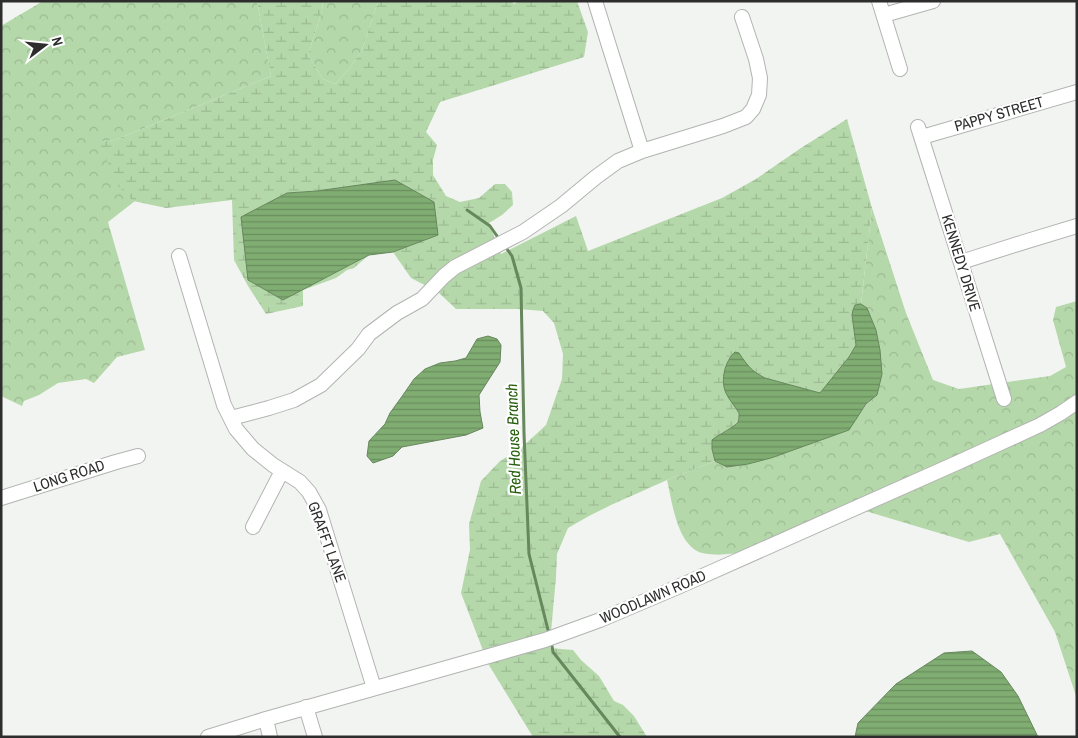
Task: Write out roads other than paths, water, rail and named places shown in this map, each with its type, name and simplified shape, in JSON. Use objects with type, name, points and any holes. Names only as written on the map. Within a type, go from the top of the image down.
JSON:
[{"type":"street","points":[[595,1],[642,150]]},
{"type":"street","points":[[879,1],[900,69]]},
{"type":"street","points":[[884,15],[932,1]]},
{"type":"street","points":[[230,418],[294,400],[321,385],[358,349],[370,334],[396,313],[422,299],[455,267],[522,232],[561,206],[618,161],[642,150],[723,126],[746,117],[753,109],[759,94],[760,78],[756,59],[742,17]]},
{"type":"street","name":"PAPPY STREET","points":[[920,132],[1077,92]]},
{"type":"street","name":"KENNEDY DRIVE","points":[[920,132],[1004,399]]},
{"type":"street","points":[[961,262],[1077,226]]},
{"type":"street","name":"GRAFFT LANE","points":[[178,256],[224,405],[230,418],[253,449],[273,465],[300,482],[309,492],[319,510],[374,688]]},
{"type":"street","name":"WOODLAWN ROAD","points":[[208,737],[228,734],[266,719],[545,640],[600,620],[959,462],[1062,413],[1077,402]]},
{"type":"street","name":"LONG ROAD","points":[[1,498],[138,456]]},
{"type":"street","points":[[253,527],[282,471]]},
{"type":"street","points":[[306,708],[315,737]]},
{"type":"street","points":[[266,719],[270,737]]},
{"type":"waterway","name":"Red House Branch","points":[[467,210],[490,226],[497,236]]},
{"type":"waterway","name":"Red House Branch","points":[[507,249],[512,256],[521,288],[529,554],[548,630]]},
{"type":"waterway","name":"Red House Branch","points":[[552,646],[553,652],[620,737]]}]
